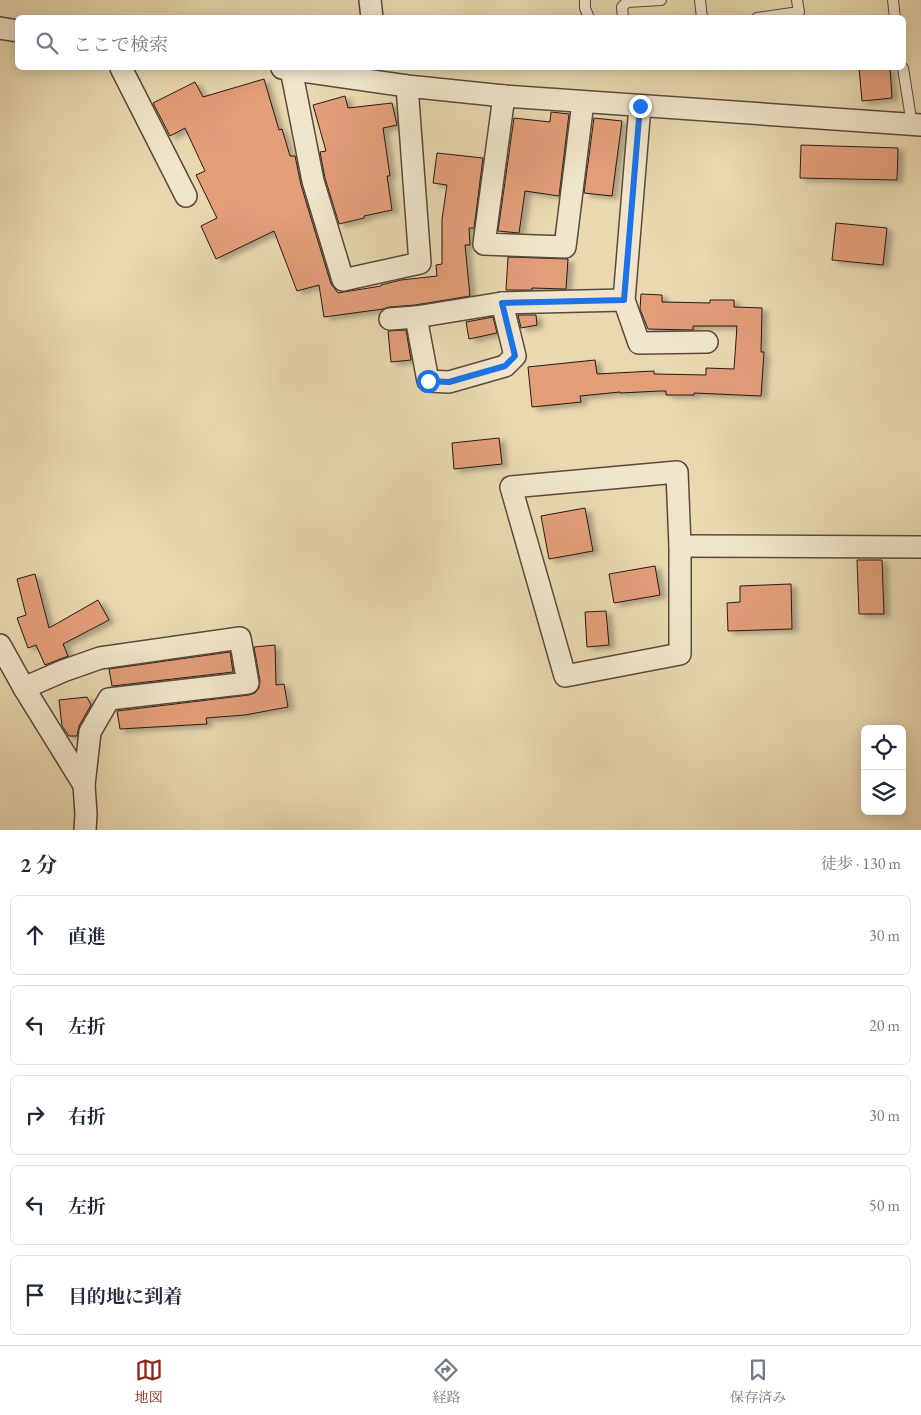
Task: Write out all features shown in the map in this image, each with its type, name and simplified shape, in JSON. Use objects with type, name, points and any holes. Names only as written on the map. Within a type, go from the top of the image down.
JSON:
[{"type":"street","points":[[370,0],[372,15]]},
{"type":"street","points":[[0,28],[15,30]]},
{"type":"street","points":[[122,70],[186,196]]},
{"type":"street","points":[[287,70],[313,181],[342,280],[420,263],[407,86]]},
{"type":"street","points":[[317,70],[378,74],[407,86],[504,96],[916,125]]},
{"type":"street","points":[[504,96],[484,244],[565,247],[583,102]]},
{"type":"street","points":[[640,106],[624,300],[639,343],[707,342]]},
{"type":"street","points":[[390,319],[416,317],[502,303],[624,300]]},
{"type":"street","points":[[416,317],[428,381],[449,382],[505,366],[515,356],[502,303]]},
{"type":"street","points":[[677,472],[680,546],[680,654],[565,676],[511,488],[677,472]]},
{"type":"street","points":[[680,546],[921,547]]},
{"type":"street","points":[[24,688],[100,658],[240,638],[248,682],[109,699],[90,732],[84,786],[85,830]]},
{"type":"street","points":[[0,645],[84,786]]},
{"type":"lane","points":[[585,0],[588,15]]},
{"type":"lane","points":[[623,15],[622,7],[627,2],[661,0]]},
{"type":"lane","points":[[700,0],[702,15]]},
{"type":"lane","points":[[778,15],[799,12],[797,0]]},
{"type":"lane","points":[[893,0],[896,15]]},
{"type":"lane","points":[[903,70],[916,125]]},
{"type":"building","points":[[859,70],[890,70],[892,98],[862,101]]},
{"type":"building","points":[[264,79],[279,130],[282,129],[290,156],[295,156],[301,185],[331,284],[338,293],[381,286],[401,280],[437,276],[436,265],[442,264],[442,219],[447,185],[433,183],[437,153],[483,158],[474,228],[469,228],[470,245],[465,245],[470,296],[324,317],[319,285],[297,291],[274,231],[216,259],[201,226],[217,218],[196,175],[205,171],[185,128],[170,136],[153,103],[195,82],[203,97]]},
{"type":"building","points":[[345,96],[348,108],[392,103],[397,125],[383,128],[390,176],[387,176],[392,210],[339,224],[325,178],[320,152],[326,151],[313,105]]},
{"type":"building","points":[[551,112],[569,114],[559,196],[525,191],[519,233],[498,231],[514,118],[550,122]]},
{"type":"building","points":[[594,118],[622,121],[612,196],[584,193]]},
{"type":"building","points":[[801,145],[898,148],[897,180],[800,178]]},
{"type":"building","points":[[836,223],[887,228],[883,265],[832,260]]},
{"type":"building","points":[[508,257],[568,259],[566,289],[532,288],[532,290],[506,290]]},
{"type":"building","points":[[641,294],[662,295],[662,302],[710,303],[710,300],[734,300],[734,307],[762,308],[761,352],[764,352],[761,396],[694,393],[694,395],[666,395],[666,391],[620,392],[580,396],[581,402],[532,407],[528,367],[595,360],[597,374],[654,371],[654,374],[706,375],[706,368],[734,369],[737,326],[693,326],[693,330],[648,329],[640,309]]},
{"type":"building","points":[[518,315],[536,315],[537,325],[521,328]]},
{"type":"building","points":[[493,317],[497,333],[469,339],[466,322]]},
{"type":"building","points":[[406,330],[411,360],[391,362],[388,331]]},
{"type":"building","points":[[499,438],[502,464],[454,469],[452,443]]},
{"type":"building","points":[[585,508],[593,551],[549,559],[541,516]]},
{"type":"building","points":[[857,560],[882,560],[884,614],[859,614]]},
{"type":"building","points":[[655,566],[660,595],[614,603],[609,574]]},
{"type":"building","points":[[35,574],[49,628],[98,600],[109,620],[63,644],[68,656],[45,665],[36,645],[28,648],[17,618],[26,615],[17,579]]},
{"type":"building","points":[[791,584],[792,629],[728,631],[727,603],[740,602],[740,586]]},
{"type":"building","points":[[606,611],[609,645],[587,647],[585,612]]},
{"type":"building","points":[[275,645],[276,685],[284,684],[288,707],[245,715],[206,718],[207,724],[120,729],[117,711],[255,693],[259,688],[260,681],[254,647]]},
{"type":"building","points":[[230,652],[233,672],[112,686],[109,669]]},
{"type":"building","points":[[87,697],[91,705],[79,726],[77,736],[69,736],[62,726],[59,700]]},
{"type":"route","points":[[428,381],[449,382],[505,366],[515,356],[502,303],[624,300],[640,106]]}]
